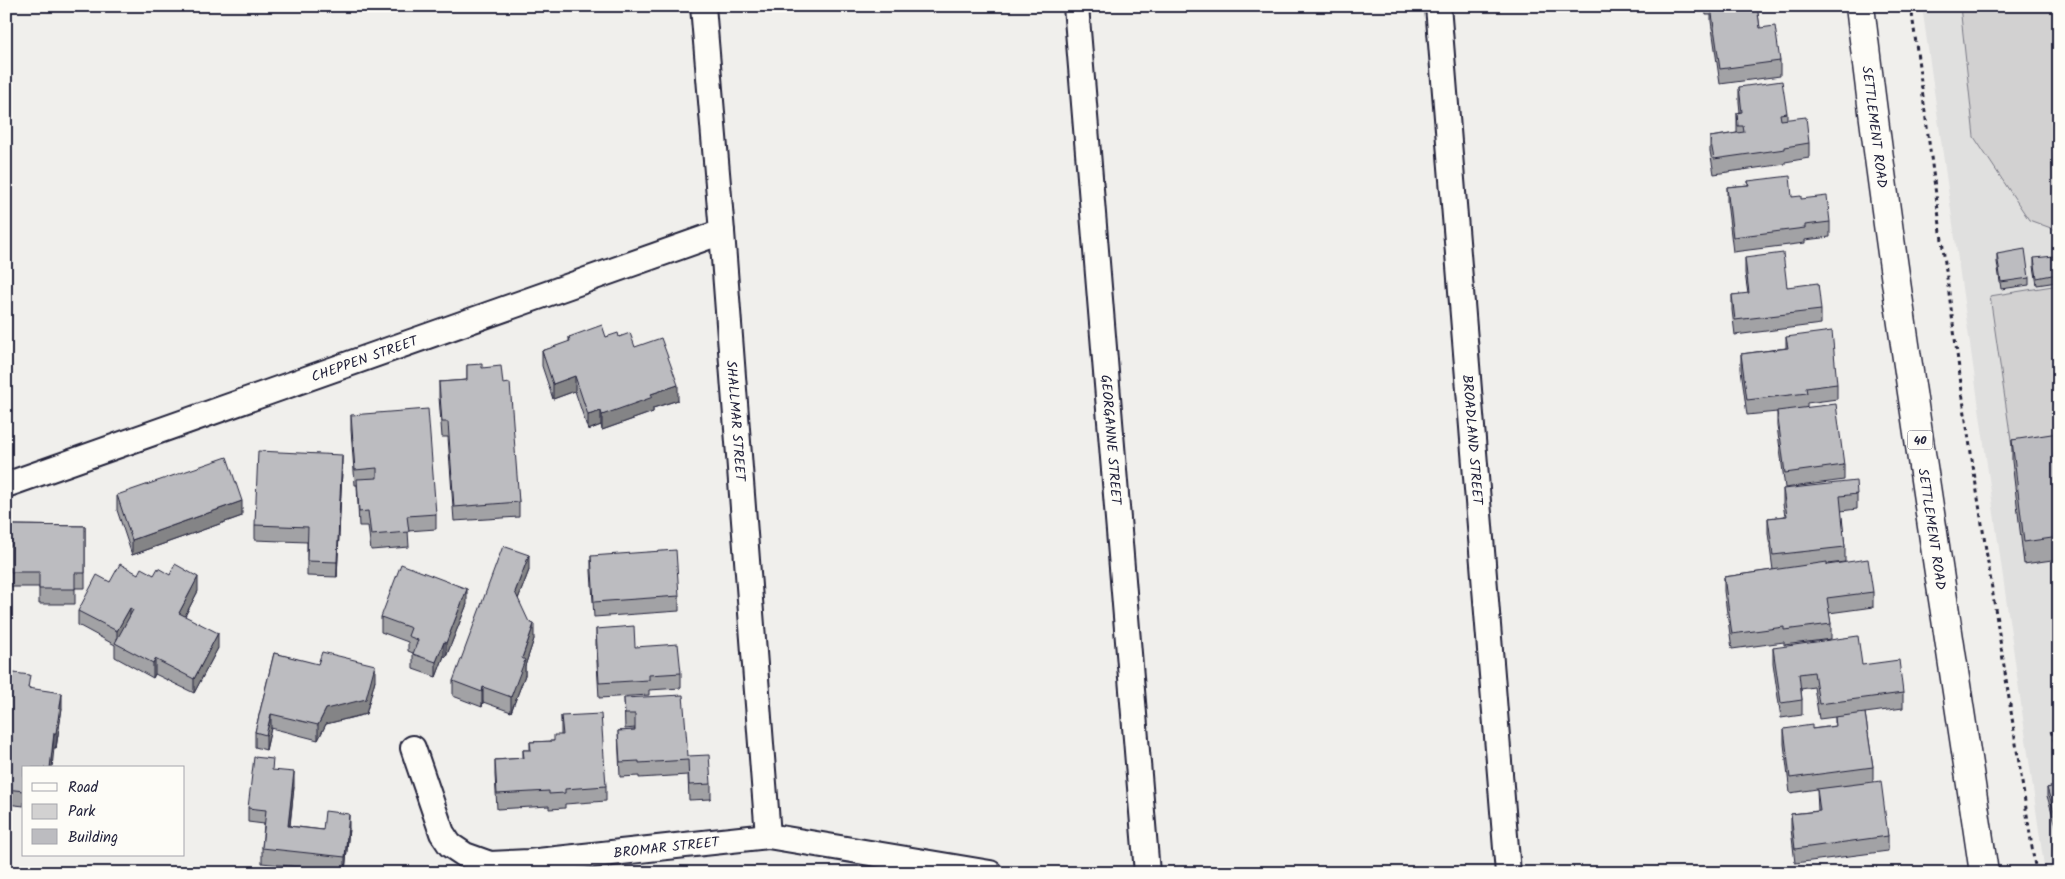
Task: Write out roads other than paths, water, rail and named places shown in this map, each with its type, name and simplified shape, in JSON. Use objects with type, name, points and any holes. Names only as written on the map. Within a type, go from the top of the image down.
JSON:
[{"type":"main road","name":"SETTLEMENT ROAD","points":[[1860,6],[1870,94],[1984,873]]},
{"type":"street","name":"SHALLMAR STREET","points":[[703,6],[768,836]]},
{"type":"street","name":"GEORGANNE STREET","points":[[1076,6],[1147,873]]},
{"type":"street","name":"BROADLAND STREET","points":[[1438,6],[1508,873]]},
{"type":"street","name":"CHEPPEN STREET","points":[[6,485],[722,232]]},
{"type":"street","name":"BROMAR STREET","points":[[413,748],[442,832],[450,845],[465,855],[490,864],[529,862],[768,836],[990,873]]}]
